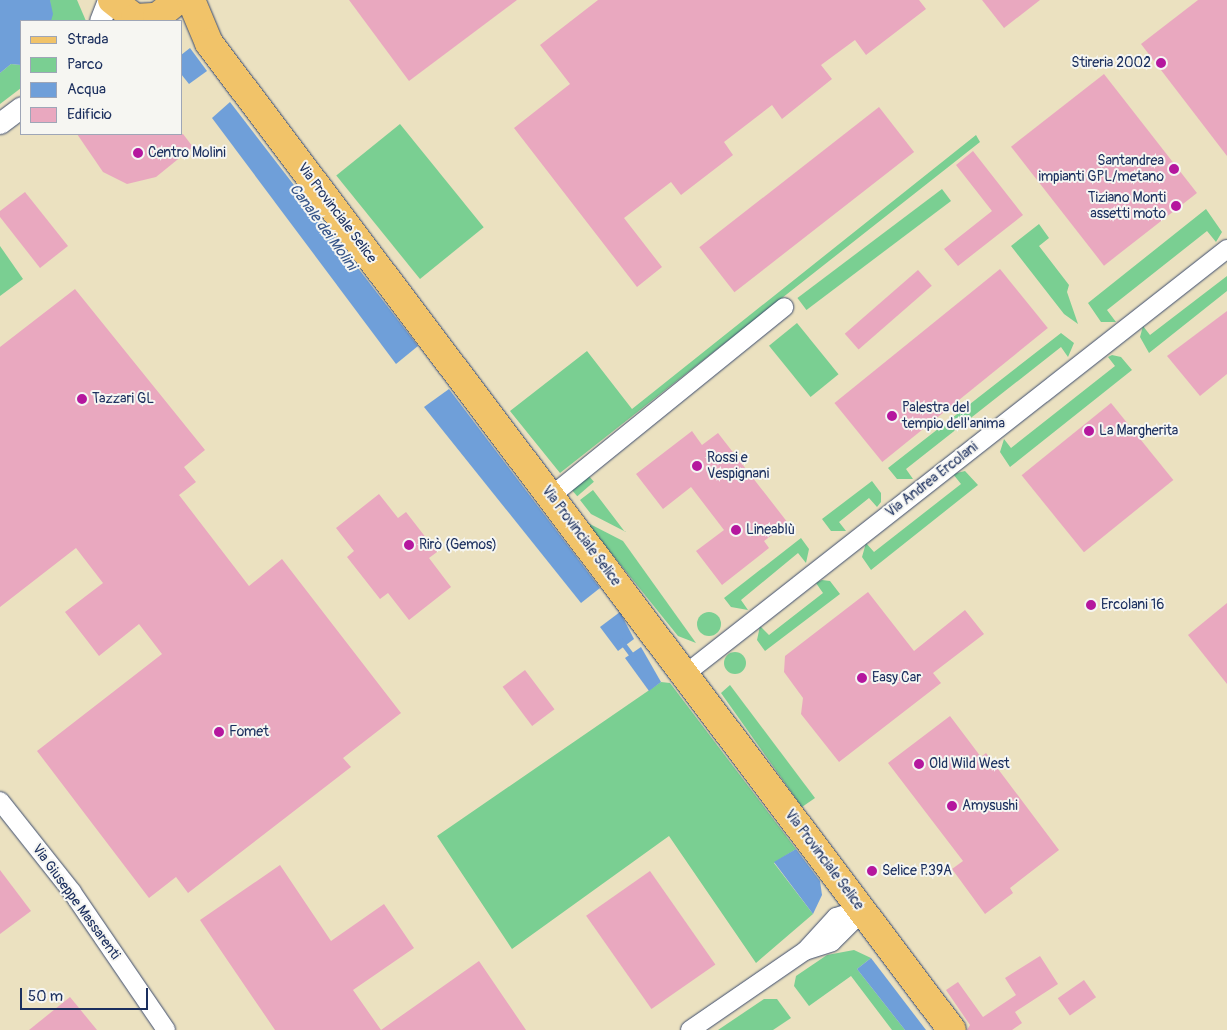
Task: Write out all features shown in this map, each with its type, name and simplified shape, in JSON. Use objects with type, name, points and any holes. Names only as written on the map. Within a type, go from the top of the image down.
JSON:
[{"type":"main road","name":"Via Provinciale Selice","points":[[110,0],[152,20]]},
{"type":"main road","points":[[155,20],[178,0]]},
{"type":"main road","name":"Via Provinciale Selice","points":[[191,0],[209,43],[843,885],[857,919],[952,1030]]},
{"type":"main road","name":"Via Provinciale Selice","points":[[182,32],[209,43]]},
{"type":"street","points":[[100,20],[110,0]]},
{"type":"street","points":[[0,123],[20,108]]},
{"type":"street","name":"Via Andrea Ercolani","points":[[684,674],[1227,249]]},
{"type":"street","points":[[551,496],[784,307]]},
{"type":"street","name":"Via Giuseppe Massarenti","points":[[0,801],[72,892],[166,1030]]},
{"type":"street","points":[[690,1030],[805,951],[857,919]]},
{"type":"green space","points":[[50,0],[77,0],[86,20],[51,20]]},
{"type":"green space","points":[[11,64],[20,65],[20,89],[0,104],[0,73]]},
{"type":"green space","points":[[400,124],[484,227],[420,279],[336,176]]},
{"type":"green space","points":[[976,135],[980,142],[560,473],[510,411],[587,351],[632,409]]},
{"type":"green space","points":[[942,189],[951,201],[806,310],[797,298]]},
{"type":"green space","points":[[1206,209],[1222,232],[1216,242],[1207,231],[1107,310],[1116,322],[1101,322],[1088,303]]},
{"type":"green space","points":[[1039,224],[1049,238],[1039,246],[1069,285],[1067,292],[1078,324],[1064,314],[1011,246]]},
{"type":"green space","points":[[0,246],[23,279],[0,296]]},
{"type":"green space","points":[[1227,276],[1227,291],[1149,353],[1140,337],[1143,326],[1150,335]]},
{"type":"green space","points":[[797,323],[839,374],[811,397],[769,346]]},
{"type":"green space","points":[[1061,333],[1074,343],[1068,357],[1061,347],[906,469],[913,479],[897,479],[888,468]]},
{"type":"green space","points":[[1112,355],[1121,357],[1132,370],[1010,467],[1000,452],[1004,439],[1011,448],[1115,366],[1108,357]]},
{"type":"green space","points":[[965,471],[978,485],[871,570],[862,557],[866,543],[874,552],[961,484],[953,474]]},
{"type":"green space","points":[[588,475],[594,482],[577,496],[571,489]]},
{"type":"green space","points":[[872,481],[881,493],[881,502],[877,507],[869,498],[839,522],[846,531],[831,531],[822,519]]},
{"type":"green space","points":[[593,490],[624,531],[591,514],[580,500]]},
{"type":"green space","points":[[586,522],[623,541],[696,643],[678,636]]},
{"type":"green space","points":[[801,538],[809,549],[806,563],[798,553],[741,600],[748,610],[731,607],[724,598]]},
{"type":"green space","points":[[822,580],[830,581],[840,594],[765,651],[757,640],[760,626],[769,635],[823,593],[816,583]]},
{"type":"green space","points":[[709,612],[717,616],[721,624],[717,632],[709,636],[701,632],[697,624],[701,616]]},
{"type":"green space","points":[[731,652],[739,652],[746,659],[746,667],[739,674],[731,674],[724,667],[724,659]]},
{"type":"green space","points":[[661,682],[670,683],[796,849],[774,863],[813,914],[756,963],[669,836],[512,949],[437,836]]},
{"type":"green space","points":[[730,685],[815,798],[802,807],[721,693]]},
{"type":"green space","points":[[854,950],[871,958],[857,969],[905,1030],[892,1030],[851,976],[809,1006],[794,986],[796,976],[827,955]]},
{"type":"green space","points":[[764,999],[777,999],[791,1018],[773,1030],[718,1030]]},
{"type":"water","points":[[0,0],[50,0],[53,14],[51,20],[20,20],[20,65],[11,64],[0,73]]},
{"type":"water","points":[[190,48],[207,71],[189,84],[182,75],[182,54]]},
{"type":"water","points":[[230,102],[418,346],[396,364],[212,118]]},
{"type":"water","points":[[449,389],[600,588],[581,603],[424,407]]},
{"type":"water","points":[[620,612],[634,639],[618,651],[600,627]]},
{"type":"water","points":[[641,647],[661,682],[649,691],[625,658]]},
{"type":"water","points":[[796,849],[820,881],[822,895],[813,914],[774,862]]},
{"type":"water","points":[[871,958],[926,1030],[905,1030],[857,969]]},
{"type":"building","points":[[349,0],[517,0],[409,81]]},
{"type":"building","points":[[598,0],[919,0],[926,9],[866,55],[855,40],[821,65],[832,79],[782,119],[772,105],[724,142],[733,155],[681,195],[671,182],[624,218],[662,267],[637,287],[514,128],[570,84],[540,45]]},
{"type":"building","points":[[982,0],[1040,0],[1004,28]]},
{"type":"building","points":[[1198,0],[1227,0],[1227,156],[1141,44]]},
{"type":"building","points":[[1104,74],[1197,193],[1104,266],[1011,147]]},
{"type":"building","points":[[879,107],[914,152],[734,292],[699,247]]},
{"type":"building","name":"Centro Molini","points":[[183,134],[193,147],[156,177],[127,184],[103,172],[78,135]]},
{"type":"building","points":[[973,151],[1023,215],[958,266],[944,249],[992,211],[956,165]]},
{"type":"building","points":[[25,192],[68,246],[40,268],[0,217],[0,211]]},
{"type":"building","points":[[1000,269],[1048,328],[882,462],[834,403]]},
{"type":"building","points":[[918,270],[932,286],[859,349],[845,334]]},
{"type":"building","points":[[75,289],[205,450],[184,467],[196,482],[179,495],[249,586],[282,559],[401,713],[343,758],[351,767],[188,893],[176,877],[149,898],[37,751],[162,654],[139,624],[99,656],[65,612],[103,583],[76,548],[0,607],[0,347]]},
{"type":"building","points":[[1227,311],[1227,374],[1200,396],[1167,356]]},
{"type":"building","points":[[1111,403],[1173,480],[1084,552],[1022,475]]},
{"type":"building","points":[[692,431],[702,445],[718,433],[788,523],[764,541],[769,548],[722,585],[696,551],[724,530],[691,487],[663,509],[636,474]]},
{"type":"building","points":[[379,494],[398,518],[406,512],[437,552],[429,558],[451,587],[409,620],[388,593],[380,599],[347,557],[354,551],[336,528]]},
{"type":"building","name":"Easy Car","points":[[868,592],[914,651],[965,610],[984,634],[933,673],[941,683],[839,762],[801,714],[803,698],[784,672],[785,656]]},
{"type":"building","points":[[1227,603],[1227,684],[1188,635]]},
{"type":"building","points":[[525,670],[554,709],[532,726],[503,687]]},
{"type":"building","points":[[950,716],[981,757],[986,753],[1059,850],[1010,888],[1013,893],[985,914],[952,869],[963,861],[888,763]]},
{"type":"building","points":[[280,865],[331,941],[384,904],[414,948],[353,990],[381,1030],[275,1030],[200,920]]},
{"type":"building","points":[[0,870],[31,911],[0,934]]},
{"type":"building","points":[[650,871],[715,964],[651,1009],[586,916]]},
{"type":"building","points":[[1040,956],[1058,984],[1015,1012],[1022,1023],[1012,1030],[967,1030],[970,1025],[946,990],[958,982],[983,1017],[1016,995],[1005,978]]},
{"type":"building","points":[[479,961],[526,1030],[381,1030]]},
{"type":"building","points":[[1084,980],[1096,997],[1070,1016],[1058,998]]},
{"type":"building","points":[[70,997],[97,1030],[29,1030]]},
{"type":"waterway","name":"Canale dei Molini","points":[[621,641],[634,658]]},
{"type":"place","name":"Stireria 2002","points":[[1161,63]]},
{"type":"place","name":"Centro Molini","points":[[138,153]]},
{"type":"place","name":"Santandrea impianti GPL/metano","points":[[1174,169]]},
{"type":"place","name":"Tiziano Monti assetti moto","points":[[1176,206]]},
{"type":"place","name":"Tazzari GL","points":[[82,399]]},
{"type":"place","name":"Palestra del tempio dell'anima","points":[[892,416]]},
{"type":"place","name":"La Margherita","points":[[1089,431]]},
{"type":"place","name":"Rossi e Vespignani","points":[[697,466]]},
{"type":"place","name":"Lineablù","points":[[736,530]]},
{"type":"place","name":"Rirò (Gemos)","points":[[409,545]]},
{"type":"place","name":"Ercolani 16","points":[[1091,605]]},
{"type":"place","name":"Easy Car","points":[[862,678]]},
{"type":"place","name":"Fomet","points":[[219,732]]},
{"type":"place","name":"Old Wild West","points":[[919,764]]},
{"type":"place","name":"Amysushi","points":[[952,806]]},
{"type":"place","name":"Selice P.39A","points":[[872,871]]}]
